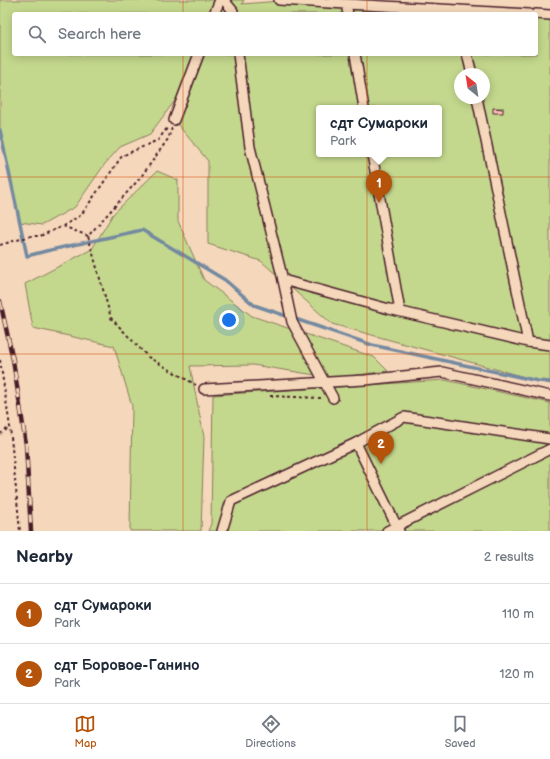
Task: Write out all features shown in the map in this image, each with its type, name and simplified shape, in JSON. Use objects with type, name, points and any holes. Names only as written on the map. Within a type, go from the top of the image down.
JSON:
[{"type":"street","points":[[215,12],[220,0]]},
{"type":"street","points":[[224,0],[233,12]]},
{"type":"street","points":[[279,0],[458,12]]},
{"type":"street","points":[[346,4],[348,12]]},
{"type":"street","points":[[538,14],[550,15]]},
{"type":"street","points":[[174,120],[198,56]]},
{"type":"street","points":[[238,56],[250,147],[292,322],[333,398]]},
{"type":"street","points":[[355,56],[364,105]]},
{"type":"street","points":[[468,56],[470,68]]},
{"type":"street","points":[[478,104],[528,342]]},
{"type":"street","points":[[373,157],[400,311]]},
{"type":"street","points":[[283,280],[400,311],[528,342],[550,345]]},
{"type":"street","points":[[204,390],[365,380],[442,372],[550,396]]},
{"type":"street","points":[[222,531],[231,501],[356,443],[404,417],[550,439]]},
{"type":"street","points":[[356,443],[398,529]]},
{"type":"street","points":[[387,531],[398,529],[550,449]]},
{"type":"path","points":[[0,245],[31,236],[40,236],[63,226],[81,215],[122,156],[158,140],[174,120]]},
{"type":"path","points":[[88,236],[141,178],[168,139],[174,120]]},
{"type":"path","points":[[63,226],[88,236]]},
{"type":"path","points":[[88,236],[111,318],[148,357],[204,390]]},
{"type":"path","points":[[0,360],[10,427],[20,531]]},
{"type":"path","points":[[269,396],[333,398]]},
{"type":"path","points":[[0,434],[10,427]]},
{"type":"green space","points":[[0,0],[244,0],[242,4],[281,1],[491,12],[12,12],[12,56],[538,56],[538,14],[550,15],[550,384],[332,324],[261,261],[208,244],[208,161],[174,120],[188,83],[150,134],[120,147],[104,165],[75,207],[42,225],[20,222],[0,130]]},
{"type":"green space","points":[[157,171],[178,180],[178,221],[204,280],[252,316],[374,357],[388,371],[334,378],[253,365],[190,366],[204,437],[201,531],[130,531],[132,406],[114,346],[33,328],[25,284],[92,249],[113,214]]},
{"type":"green space","points":[[445,380],[550,403],[550,531],[208,531],[211,524],[213,395]]},
{"type":"building","points":[[493,108],[503,109],[503,113],[493,113]]},
{"type":"waterway","points":[[0,130],[27,256],[142,230],[225,280],[254,305],[372,345],[538,381],[550,382]]},
{"type":"railway","points":[[0,301],[13,360],[26,445],[31,531]]},
{"type":"place","name":"сдт Сумароки","points":[[379,203]]},
{"type":"place","name":"сдт Боровое-Ганино","points":[[381,464]]}]
